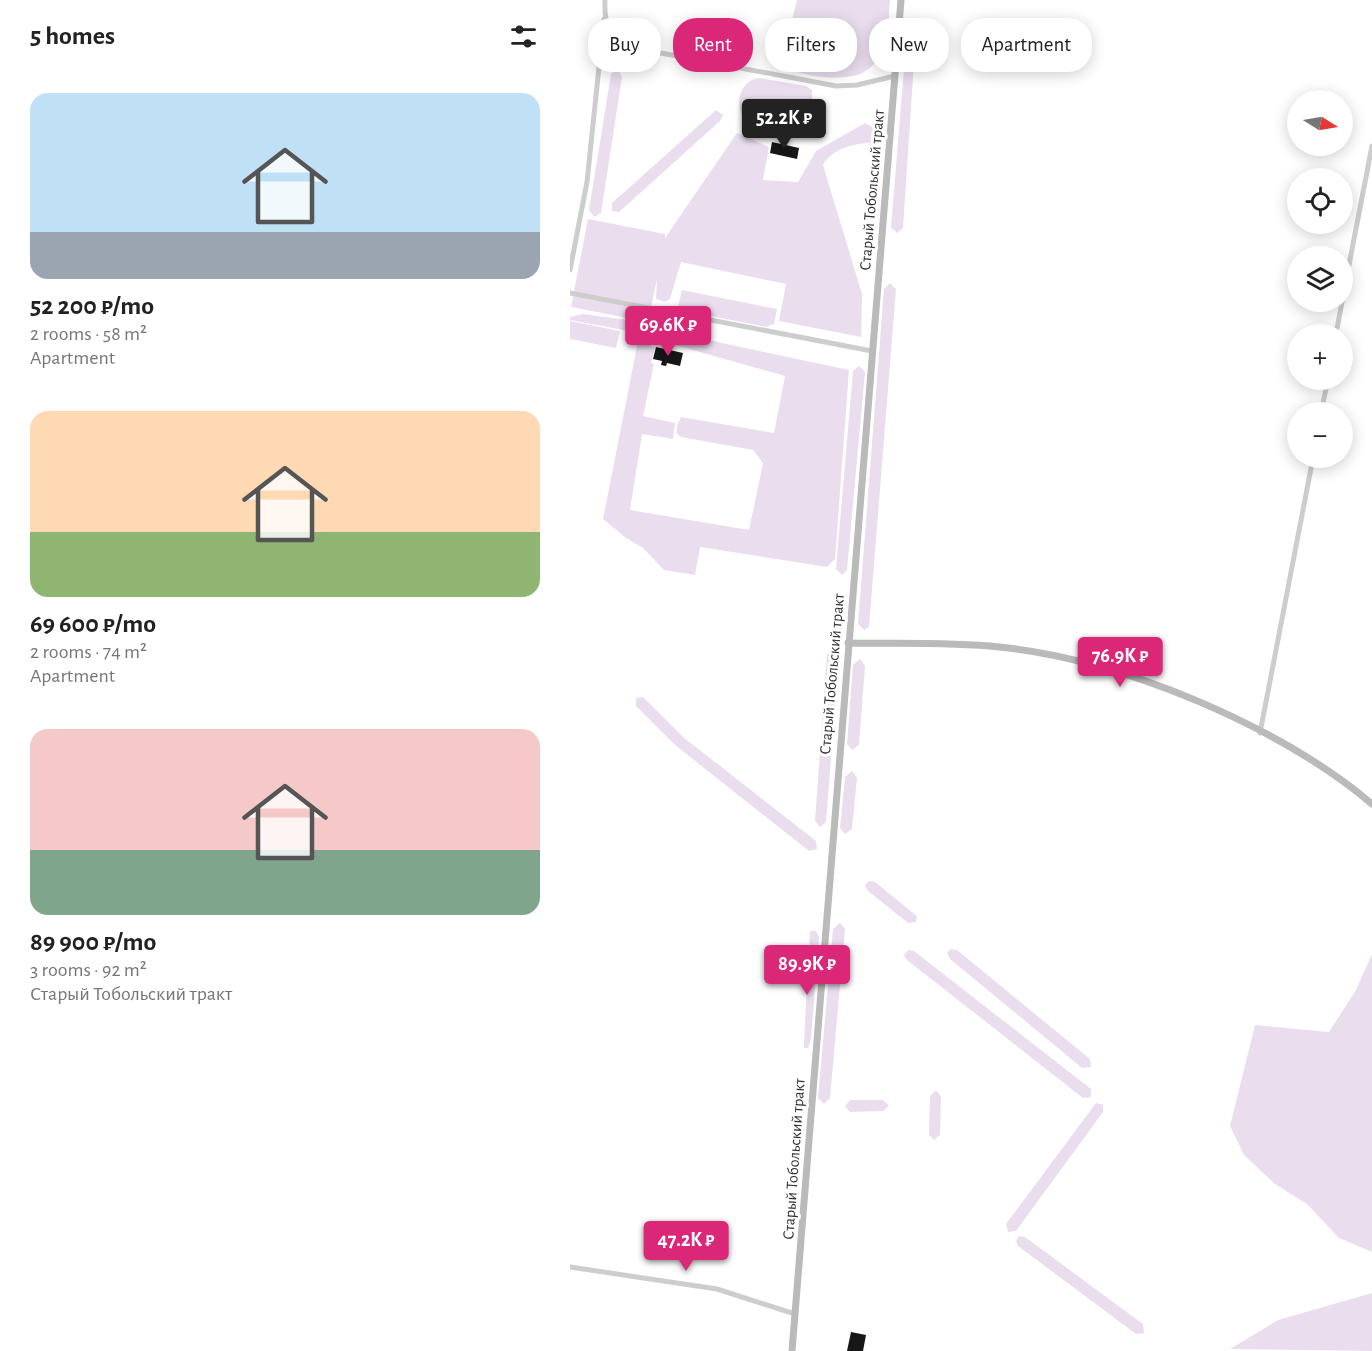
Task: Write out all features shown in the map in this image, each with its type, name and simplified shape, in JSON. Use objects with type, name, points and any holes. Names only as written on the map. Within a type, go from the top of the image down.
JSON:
[{"type":"street","points":[[570,270],[587,182],[605,0]]},
{"type":"street","name":"Старый Тобольский тракт","points":[[792,1351],[901,0]]},
{"type":"street","points":[[604,14],[615,39],[629,47],[836,86],[857,86],[895,76]]},
{"type":"street","points":[[1353,246],[1372,146]]},
{"type":"street","points":[[570,294],[873,351]]},
{"type":"street","points":[[1260,733],[1311,468]]},
{"type":"street","points":[[848,643],[999,647],[1061,657],[1133,678],[1221,711],[1307,758],[1372,804]]},
{"type":"street","points":[[570,1267],[717,1288],[795,1314]]},
{"type":"shaded area","points":[[797,0],[890,0],[888,18],[869,18],[869,69],[852,76],[830,77],[799,72],[857,72],[857,18],[792,18]]},
{"type":"shaded area","points":[[620,72],[622,77],[601,213],[594,217],[589,210],[611,74]]},
{"type":"shaded area","points":[[904,72],[913,72],[903,228],[897,233],[891,227]]},
{"type":"shaded area","points":[[759,78],[806,86],[812,90],[812,107],[807,127],[793,130],[750,123],[744,118],[739,105],[742,91],[752,80]]},
{"type":"shaded area","points":[[716,110],[723,115],[720,121],[619,212],[612,211],[612,203]]},
{"type":"shaded area","points":[[865,123],[878,130],[880,138],[875,143],[846,147],[832,154],[823,165],[862,294],[861,337],[779,321],[786,284],[681,262],[670,299],[665,302],[656,299],[657,279],[648,322],[571,307],[588,219],[665,234],[665,238],[737,133],[769,147],[763,180],[798,182],[816,151]]},
{"type":"shaded area","points":[[890,283],[896,289],[869,627],[864,630],[858,624],[884,289]]},
{"type":"shaded area","points":[[682,290],[777,309],[774,324],[766,327],[681,310],[678,307]]},
{"type":"shaded area","points":[[583,314],[636,321],[640,328],[634,332],[570,320],[570,317]]},
{"type":"shaded area","points":[[570,321],[620,331],[616,348],[570,339]]},
{"type":"shaded area","points":[[650,323],[653,326],[650,346],[655,348],[651,363],[654,364],[643,416],[675,423],[673,439],[642,434],[630,510],[749,530],[763,463],[753,450],[681,437],[677,434],[677,426],[681,417],[774,433],[785,376],[664,342],[660,339],[662,333],[666,331],[849,370],[835,559],[827,567],[700,547],[695,575],[664,570],[643,548],[626,538],[603,519],[638,341],[645,324]]},
{"type":"shaded area","points":[[859,366],[865,372],[847,570],[842,575],[836,569],[853,371]]},
{"type":"shaded area","points":[[834,649],[839,655],[826,822],[820,827],[815,821],[827,654]]},
{"type":"shaded area","points":[[860,659],[865,666],[859,745],[852,750],[847,744],[853,665]]},
{"type":"shaded area","points":[[643,697],[683,737],[816,841],[817,849],[809,851],[675,745],[636,706],[636,698]]},
{"type":"shaded area","points":[[852,771],[857,778],[852,829],[845,834],[840,828],[845,777]]},
{"type":"shaded area","points":[[869,881],[875,882],[917,916],[916,922],[908,923],[868,891],[865,885]]},
{"type":"shaded area","points":[[840,923],[845,929],[830,1098],[824,1104],[818,1098],[833,929]]},
{"type":"shaded area","points":[[810,931],[816,931],[819,937],[811,1039],[808,1048],[804,1048],[804,1043]]},
{"type":"shaded area","points":[[951,949],[957,950],[1090,1059],[1091,1067],[1082,1068],[950,959],[947,953]]},
{"type":"shaded area","points":[[908,950],[914,951],[1091,1089],[1091,1097],[1083,1098],[907,960],[904,955]]},
{"type":"shaded area","points":[[1372,954],[1372,1252],[1339,1238],[1307,1204],[1275,1184],[1244,1155],[1230,1126],[1255,1025],[1329,1032],[1356,990]]},
{"type":"shaded area","points":[[936,1090],[941,1097],[940,1135],[934,1140],[929,1135],[930,1096]]},
{"type":"shaded area","points":[[850,1100],[883,1100],[889,1106],[883,1111],[850,1112],[845,1106]]},
{"type":"shaded area","points":[[1096,1103],[1103,1105],[1103,1112],[1016,1231],[1008,1232],[1006,1224]]},
{"type":"shaded area","points":[[1019,1236],[1025,1237],[1143,1324],[1144,1333],[1136,1334],[1018,1246],[1016,1241]]},
{"type":"shaded area","points":[[1372,1293],[1372,1351],[1230,1349],[1278,1320]]},
{"type":"building","points":[[772,142],[799,148],[797,159],[770,153]]},
{"type":"building","points":[[656,347],[683,353],[680,366],[667,363],[666,366],[661,365],[662,361],[653,359]]},
{"type":"building","points":[[851,1332],[866,1335],[863,1351],[847,1351]]}]
